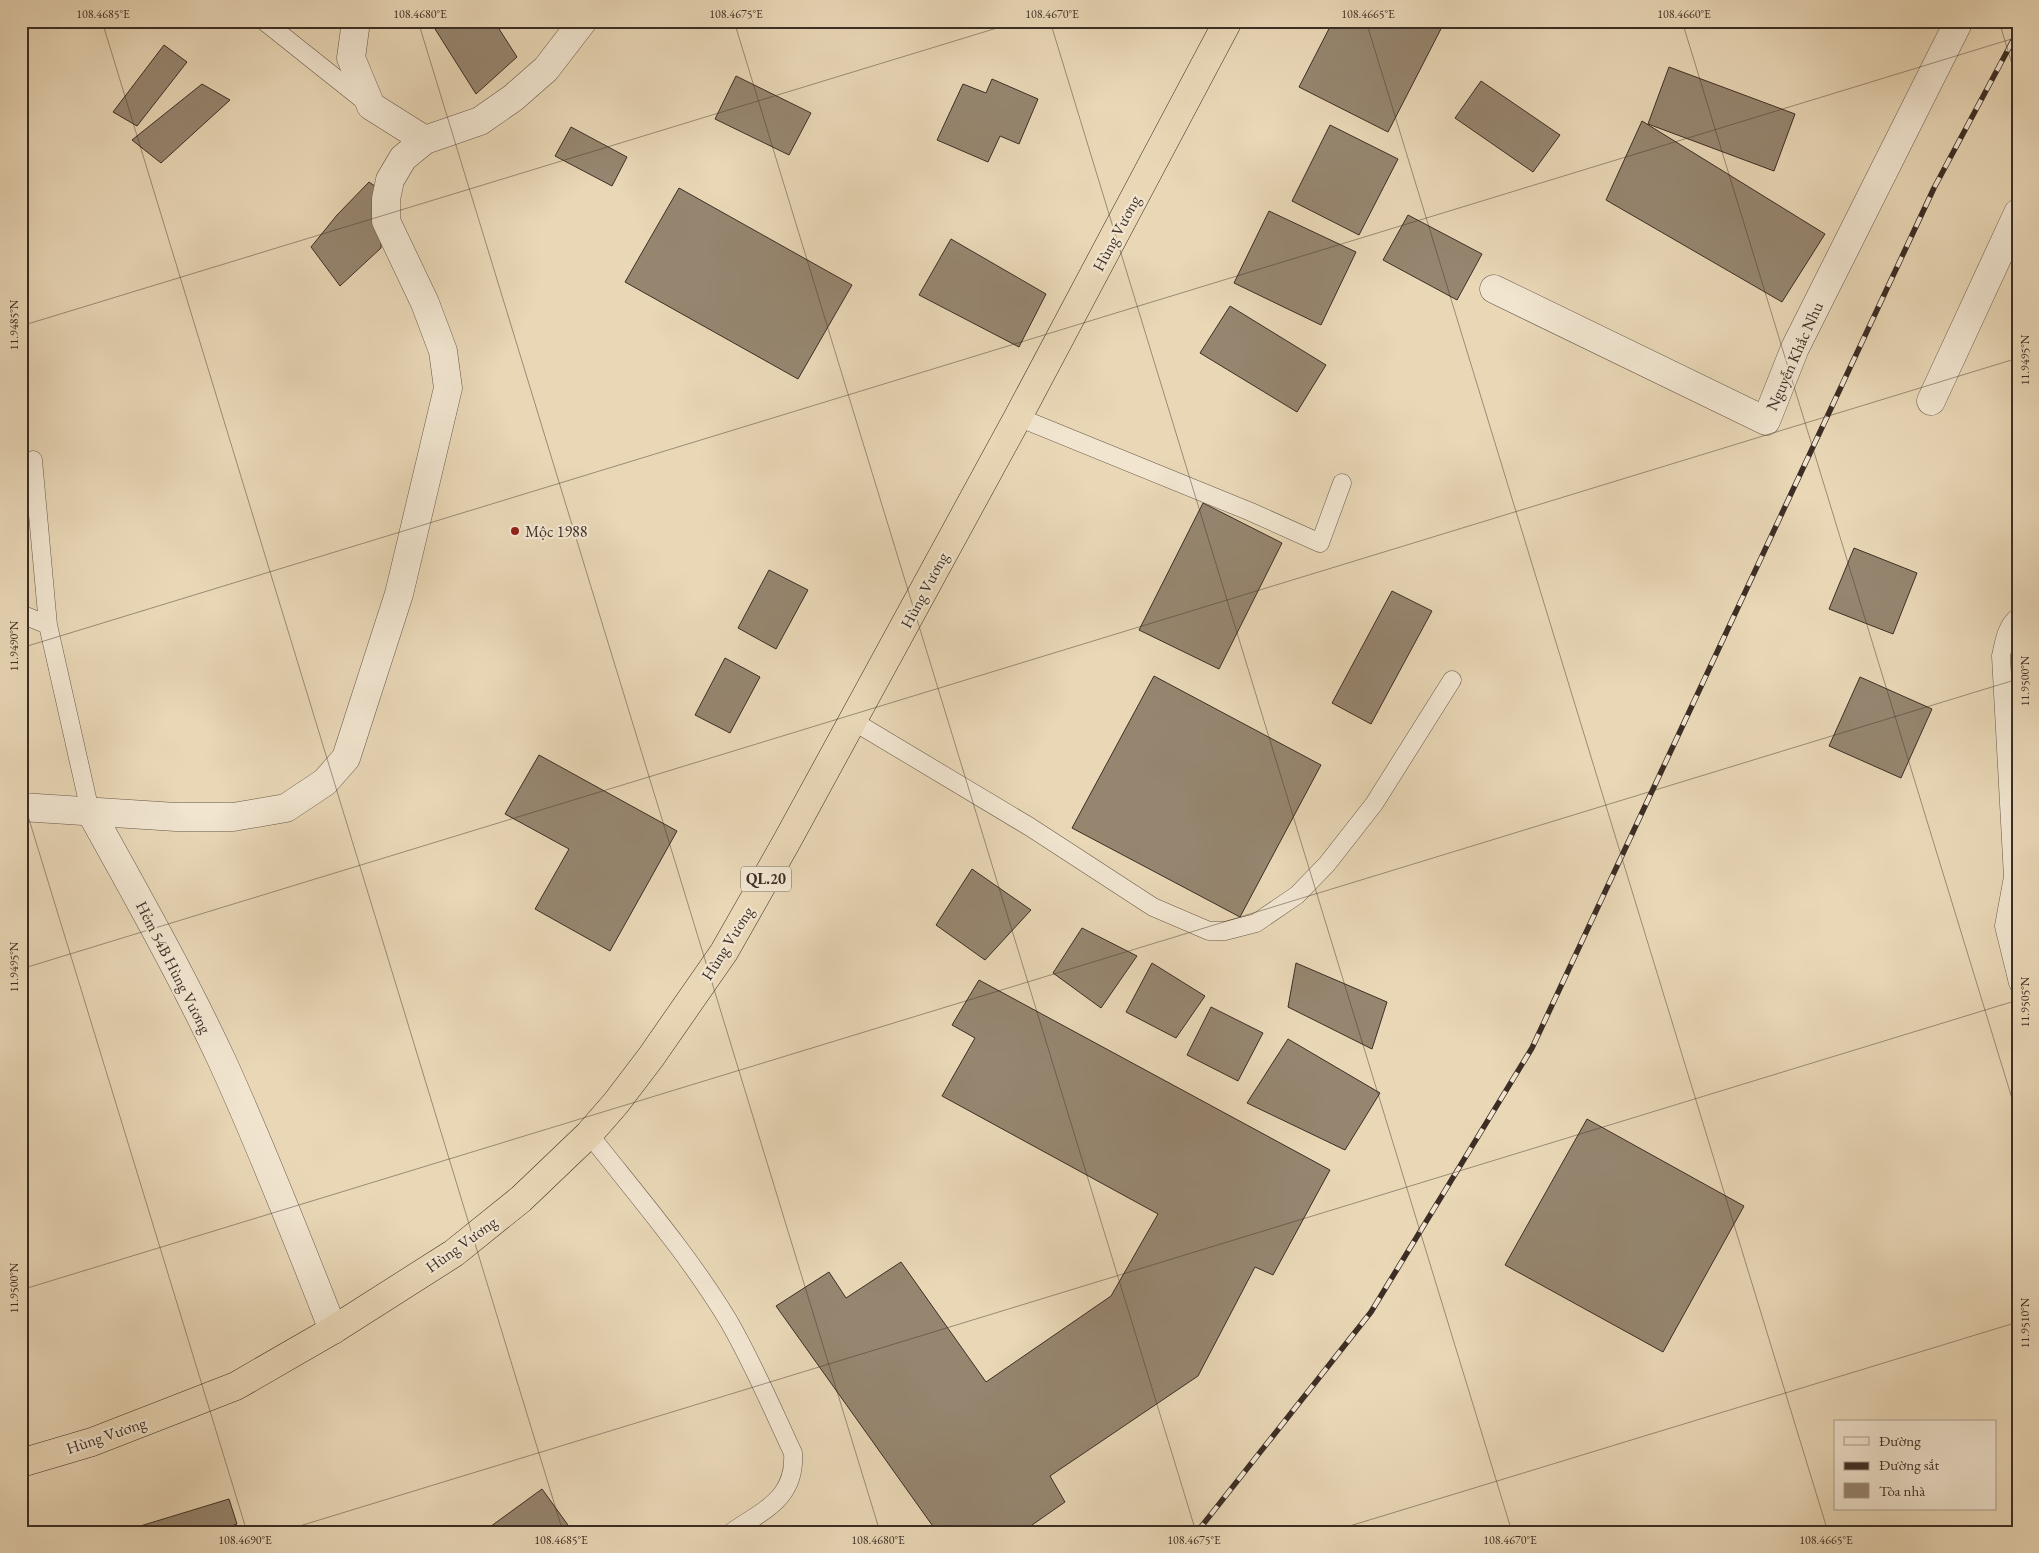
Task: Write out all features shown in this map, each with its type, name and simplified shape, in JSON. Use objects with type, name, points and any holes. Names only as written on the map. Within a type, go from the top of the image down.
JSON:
[{"type":"highway","name":"Hùng Vương","points":[[21,1464],[92,1442],[236,1386],[334,1330],[454,1252],[521,1199],[589,1134],[616,1103],[651,1057],[724,952],[853,721],[1018,417],[1228,21]]},
{"type":"street","points":[[356,21],[351,58],[371,106],[425,140]]},
{"type":"street","points":[[21,807],[176,817],[233,817],[286,808],[324,782],[346,758],[399,594],[448,388],[440,343],[425,303],[386,221],[386,200],[390,180],[403,158],[425,140],[480,121],[513,98],[546,69],[583,21]]},
{"type":"street","name":"Nguyễn Khắc Nhu","points":[[1494,289],[1766,421],[1795,348],[1959,21]]},
{"type":"street","points":[[1931,401],[2018,212]]},
{"type":"street","name":"Hẻm 54B Hùng Vương","points":[[90,811],[156,931],[222,1061],[272,1173],[334,1330]]},
{"type":"lane","points":[[264,21],[371,106]]},
{"type":"lane","points":[[1018,417],[1251,512],[1320,543],[1342,483]]},
{"type":"lane","name":"Hẻm 54B Hùng Vương","points":[[33,460],[48,625],[90,811]]},
{"type":"lane","points":[[21,614],[48,625]]},
{"type":"lane","points":[[2018,617],[2014,620],[2004,638],[2001,656],[2012,878],[2004,926],[2018,983]]},
{"type":"lane","points":[[853,721],[1030,827],[1153,907],[1209,931],[1225,932],[1256,922],[1297,895],[1327,864],[1374,804],[1452,680]]},
{"type":"lane","points":[[589,1134],[699,1275],[755,1370],[793,1453],[794,1466],[789,1485],[777,1502],[732,1532]]},
{"type":"building","points":[[430,21],[494,21],[517,57],[476,94]]},
{"type":"building","points":[[1333,21],[1445,21],[1388,132],[1299,87]]},
{"type":"building","points":[[164,45],[187,62],[137,126],[113,112]]},
{"type":"building","points":[[1669,67],[1795,114],[1774,171],[1648,124]]},
{"type":"building","points":[[736,76],[811,113],[789,155],[715,119]]},
{"type":"building","points":[[992,79],[1038,99],[1019,144],[1000,136],[988,162],[937,140],[963,84],[986,93]]},
{"type":"building","points":[[1481,81],[1560,135],[1533,172],[1455,118]]},
{"type":"building","points":[[202,84],[230,100],[161,163],[132,140]]},
{"type":"building","points":[[1642,121],[1825,234],[1782,302],[1606,200]]},
{"type":"building","points":[[1330,125],[1398,159],[1359,235],[1292,201]]},
{"type":"building","points":[[571,127],[627,157],[612,186],[555,156]]},
{"type":"building","points":[[369,182],[382,191],[381,248],[340,286],[311,247],[337,215]]},
{"type":"building","points":[[679,188],[852,285],[798,379],[625,282]]},
{"type":"building","points":[[1269,211],[1356,252],[1321,325],[1234,283]]},
{"type":"building","points":[[1408,215],[1482,254],[1457,300],[1383,260]]},
{"type":"building","points":[[951,239],[1046,294],[1019,347],[919,295]]},
{"type":"building","points":[[1230,306],[1326,365],[1297,412],[1200,353]]},
{"type":"building","points":[[1203,503],[1282,543],[1219,669],[1139,630]]},
{"type":"building","points":[[1854,548],[1917,573],[1893,634],[1829,609]]},
{"type":"building","points":[[769,570],[808,590],[776,649],[738,628]]},
{"type":"building","points":[[1392,591],[1432,611],[1371,724],[1332,703]]},
{"type":"building","points":[[725,658],[760,677],[730,733],[695,715]]},
{"type":"building","points":[[1154,676],[1321,765],[1240,917],[1072,828]]},
{"type":"building","points":[[1860,677],[1932,709],[1901,778],[1829,746]]},
{"type":"building","points":[[539,755],[677,831],[610,951],[535,909],[569,849],[505,814]]},
{"type":"building","points":[[972,869],[1031,910],[985,960],[936,925]]},
{"type":"building","points":[[1082,928],[1137,956],[1101,1008],[1053,973]]},
{"type":"building","points":[[1152,963],[1205,996],[1176,1038],[1126,1012]]},
{"type":"building","points":[[1296,963],[1387,1002],[1372,1049],[1288,1007]]},
{"type":"building","points":[[979,980],[1330,1170],[1273,1275],[1255,1267],[1198,1376],[1050,1476],[1065,1502],[1022,1532],[937,1532],[776,1306],[829,1272],[846,1298],[901,1262],[986,1382],[1111,1296],[1158,1214],[942,1096],[975,1038],[952,1025]]},
{"type":"building","points":[[1211,1007],[1263,1033],[1238,1081],[1187,1055]]},
{"type":"building","points":[[1288,1039],[1380,1093],[1345,1150],[1247,1103]]},
{"type":"building","points":[[1587,1119],[1744,1206],[1663,1352],[1505,1265]]},
{"type":"building","points":[[542,1489],[573,1532],[483,1532]]},
{"type":"building","points":[[229,1499],[237,1524],[213,1532],[139,1532],[137,1527]]},
{"type":"railway","points":[[1197,1532],[1371,1312],[1532,1048],[1934,188],[2018,31]]},
{"type":"place","name":"Mộc 1988","points":[[515,531]]}]
